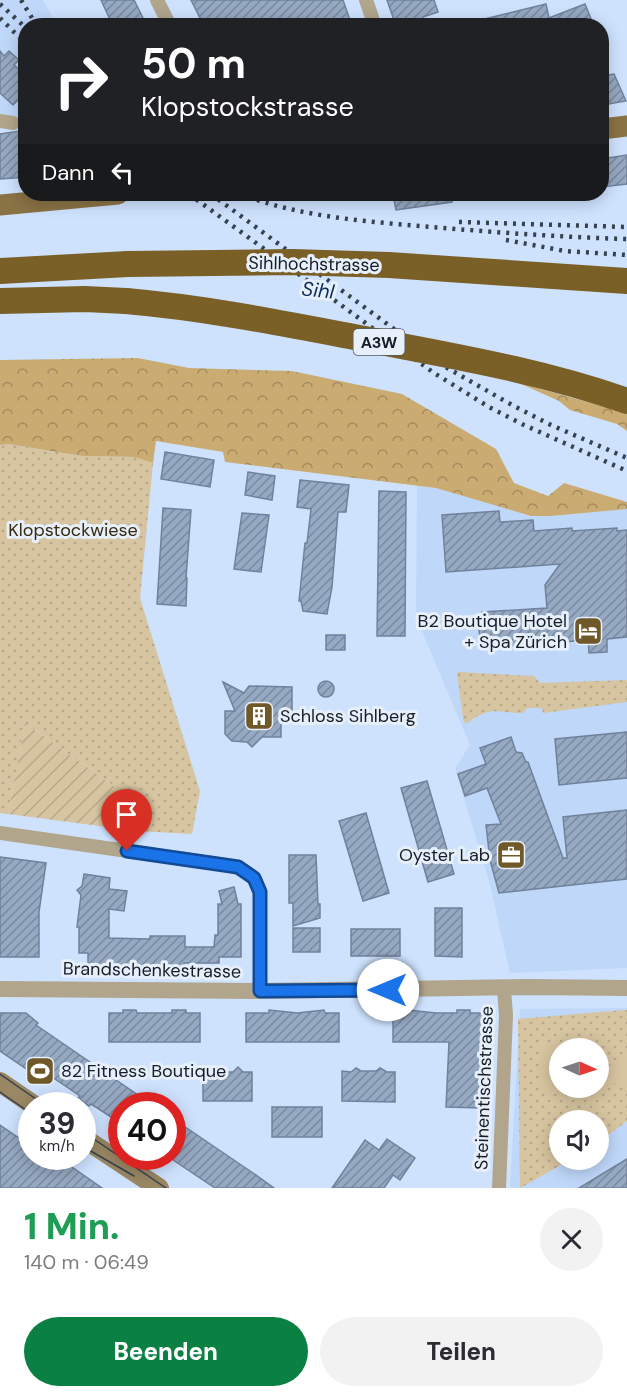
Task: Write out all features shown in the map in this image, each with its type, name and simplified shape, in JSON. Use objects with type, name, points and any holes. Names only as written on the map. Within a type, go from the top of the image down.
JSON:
[{"type":"highway","name":"Sihlhochstrasse","points":[[0,271],[128,264],[292,262],[389,265],[627,281]]},
{"type":"highway","name":"A3W","points":[[0,301],[85,298],[155,303],[202,310],[517,369],[588,387],[627,401]]},
{"type":"main road","points":[[609,128],[627,126]]},
{"type":"main road","points":[[0,205],[43,201]]},
{"type":"main road","points":[[0,1082],[18,1094]]},
{"type":"main road","points":[[96,1146],[159,1188]]},
{"type":"street","points":[[158,0],[166,18]]},
{"type":"street","points":[[366,0],[372,18]]},
{"type":"street","points":[[0,833],[244,869],[254,878],[260,892],[260,991]]},
{"type":"street","name":"Steinentischstrasse","points":[[499,1188],[505,1050],[504,988]]},
{"type":"street","name":"Brandschenkestrasse","points":[[0,989],[260,991],[627,988]]},
{"type":"shaded area","points":[[0,0],[43,0],[53,18],[18,18],[18,125],[9,126],[0,117]]},
{"type":"shaded area","points":[[417,485],[436,488],[531,516],[627,509],[627,968],[510,973],[490,885],[455,768],[470,745],[416,617]]},
{"type":"shaded area","points":[[627,1008],[627,1188],[510,1188],[520,1009]]},
{"type":"green space","points":[[138,358],[189,368],[292,371],[402,394],[496,449],[514,483],[548,496],[564,483],[627,502],[627,509],[531,516],[436,488],[225,462],[223,452],[156,441],[153,463],[135,457],[82,456],[8,444],[0,445],[0,360]]},
{"type":"green space","points":[[519,383],[627,413],[627,431],[617,424],[570,410],[559,401]]},
{"type":"green space","name":"Klopstockwiese","points":[[8,444],[82,456],[136,457],[153,463],[140,598],[200,791],[192,834],[138,831],[142,806],[25,723],[8,814],[0,813],[0,445]]},
{"type":"green space","points":[[457,672],[534,676],[540,683],[627,680],[627,702],[543,713],[542,708],[527,708],[523,713],[488,712],[466,724],[463,719]]},
{"type":"green space","points":[[25,723],[142,806],[138,831],[8,814]]},
{"type":"green space","points":[[627,1010],[627,1121],[609,1134],[609,1110],[549,1110],[549,1170],[552,1170],[520,1188],[518,1019]]},
{"type":"green space","points":[[539,1045],[549,1045],[549,1091],[539,1091]]},
{"type":"green space","points":[[627,1053],[627,1087],[609,1082],[613,1062]]},
{"type":"pier","points":[[213,245],[289,249],[413,263],[511,284],[513,288],[571,303],[556,361],[462,340],[456,344],[588,399],[455,366],[230,327],[116,315],[0,316],[0,251],[61,247]]},
{"type":"building","points":[[101,0],[134,0],[143,18],[109,18]]},
{"type":"building","points":[[191,0],[343,0],[349,18],[200,18]]},
{"type":"building","points":[[387,0],[434,0],[438,12],[423,18],[393,18]]},
{"type":"building","points":[[546,4],[549,18],[488,18]]},
{"type":"building","points":[[585,4],[591,18],[549,18]]},
{"type":"building","points":[[0,51],[4,56],[9,51],[18,59],[14,65],[18,69],[18,100],[13,105],[0,93]]},
{"type":"building","points":[[614,74],[626,101],[609,104],[609,75]]},
{"type":"building","points":[[18,131],[18,178],[0,179],[0,134]]},
{"type":"building","points":[[627,155],[627,184],[609,186],[609,158]]},
{"type":"building","points":[[394,201],[452,201],[452,202],[396,210]]},
{"type":"building","points":[[165,452],[214,460],[210,487],[161,479]]},
{"type":"building","points":[[248,472],[275,476],[272,500],[245,495]]},
{"type":"building","points":[[300,480],[349,485],[346,512],[338,512],[332,587],[327,614],[303,611],[301,601],[299,601],[311,509],[297,507]]},
{"type":"building","points":[[379,491],[406,492],[405,636],[377,636]]},
{"type":"building","points":[[163,508],[191,510],[186,606],[157,604]]},
{"type":"building","points":[[499,511],[500,522],[533,520],[534,531],[572,528],[572,531],[617,528],[617,531],[627,530],[627,637],[607,639],[607,652],[589,653],[588,640],[484,648],[478,622],[482,622],[482,612],[547,608],[545,585],[560,564],[446,572],[442,515]]},
{"type":"building","points":[[242,513],[269,515],[261,572],[234,569]]},
{"type":"building","points":[[326,635],[345,635],[345,650],[326,650]]},
{"type":"building","points":[[326,681],[334,689],[326,697],[318,689]]},
{"type":"building","name":"Schloss Sihlberg","points":[[223,682],[244,693],[249,686],[292,687],[292,722],[281,721],[281,737],[262,737],[252,747],[247,742],[232,741],[225,734],[225,711],[235,711]]},
{"type":"building","points":[[627,732],[627,778],[559,785],[555,739]]},
{"type":"building","points":[[511,737],[516,752],[522,753],[528,762],[563,858],[567,858],[563,817],[627,810],[627,879],[499,893],[490,860],[486,825],[501,824],[487,788],[465,796],[458,774],[486,764],[480,748]]},
{"type":"building","points":[[427,781],[454,874],[428,882],[401,788]]},
{"type":"building","points":[[366,813],[389,893],[363,901],[339,821]]},
{"type":"building","points":[[289,855],[316,855],[318,904],[320,904],[320,918],[293,926],[293,903],[289,903]]},
{"type":"building","points":[[0,857],[46,863],[39,912],[39,957],[0,957]]},
{"type":"building","points":[[84,874],[110,878],[109,889],[127,891],[124,911],[109,909],[109,938],[150,939],[150,936],[185,936],[185,947],[214,947],[215,935],[218,935],[218,904],[222,904],[219,891],[234,887],[238,904],[241,904],[241,957],[219,957],[219,963],[184,963],[184,967],[88,966],[88,953],[79,953],[79,927],[77,927],[81,895],[77,890],[82,886]]},
{"type":"building","points":[[435,908],[462,908],[462,957],[435,956]]},
{"type":"building","points":[[293,928],[320,928],[320,952],[293,952]]},
{"type":"building","points":[[351,929],[400,929],[400,956],[351,956]]},
{"type":"building","points":[[123,1010],[136,1010],[137,1013],[172,1013],[172,1010],[186,1010],[186,1013],[200,1013],[200,1042],[109,1042],[109,1013],[123,1013]]},
{"type":"building","points":[[269,1010],[297,1013],[324,1010],[325,1013],[339,1013],[339,1042],[246,1042],[246,1013],[269,1013]]},
{"type":"building","points":[[408,1010],[457,1013],[457,1010],[470,1010],[470,1013],[485,1013],[485,1020],[493,1020],[493,1033],[485,1033],[483,1074],[487,1074],[486,1100],[482,1100],[481,1108],[446,1107],[449,1042],[393,1042],[393,1013],[408,1013]]},
{"type":"building","points":[[0,1013],[26,1013],[38,1023],[36,1025],[134,1092],[108,1092],[108,1115],[96,1107],[96,1092],[74,1092],[49,1075],[44,1081],[0,1051]]},
{"type":"building","points":[[238,1067],[243,1072],[252,1072],[252,1101],[203,1101],[203,1072],[212,1072],[216,1068],[221,1072],[233,1072]]},
{"type":"building","points":[[356,1068],[361,1071],[376,1071],[380,1068],[387,1072],[395,1072],[395,1102],[342,1101],[342,1071],[351,1072]]},
{"type":"building","points":[[272,1107],[322,1107],[322,1137],[272,1137]]},
{"type":"building","points":[[0,1125],[18,1137],[18,1170],[76,1170],[102,1188],[0,1188]]},
{"type":"building","points":[[186,1128],[274,1188],[215,1188],[186,1169]]},
{"type":"building","points":[[387,1139],[415,1158],[400,1180],[393,1175],[384,1188],[332,1188],[365,1140],[379,1150]]},
{"type":"building","points":[[627,1159],[627,1188],[579,1188],[609,1170]]},
{"type":"tram line","points":[[0,1074],[26,1092]]},
{"type":"tram line","points":[[0,1092],[18,1104]]},
{"type":"tram line","points":[[96,1140],[166,1188]]},
{"type":"tram line","points":[[96,1154],[134,1176]]},
{"type":"railway","points":[[21,0],[32,18]]},
{"type":"railway","points":[[0,4],[18,21]]},
{"type":"railway","points":[[0,18],[18,36]]},
{"type":"railway","points":[[199,201],[434,373],[489,407],[524,425],[627,471]]},
{"type":"railway","points":[[220,201],[417,346]]},
{"type":"railway","points":[[262,201],[306,212],[398,224],[627,239]]},
{"type":"railway","points":[[459,222],[627,227]]},
{"type":"railway","points":[[506,240],[565,251],[627,255]]},
{"type":"railway","points":[[407,345],[512,405],[551,425],[627,458]]},
{"type":"place","name":"B2 Boutique Hotel + Spa Zürich","points":[[588,631]]},
{"type":"place","name":"Schloss Sihlberg","points":[[259,716]]},
{"type":"place","name":"Oyster Lab","points":[[511,855]]},
{"type":"place","name":"82 Fitness Boutique","points":[[40,1071]]},
{"type":"route","points":[[127,851],[238,867],[254,878],[261,901],[260,991],[388,990]]},
{"type":"water label","name":"Sihl","points":[[318,290]]}]
